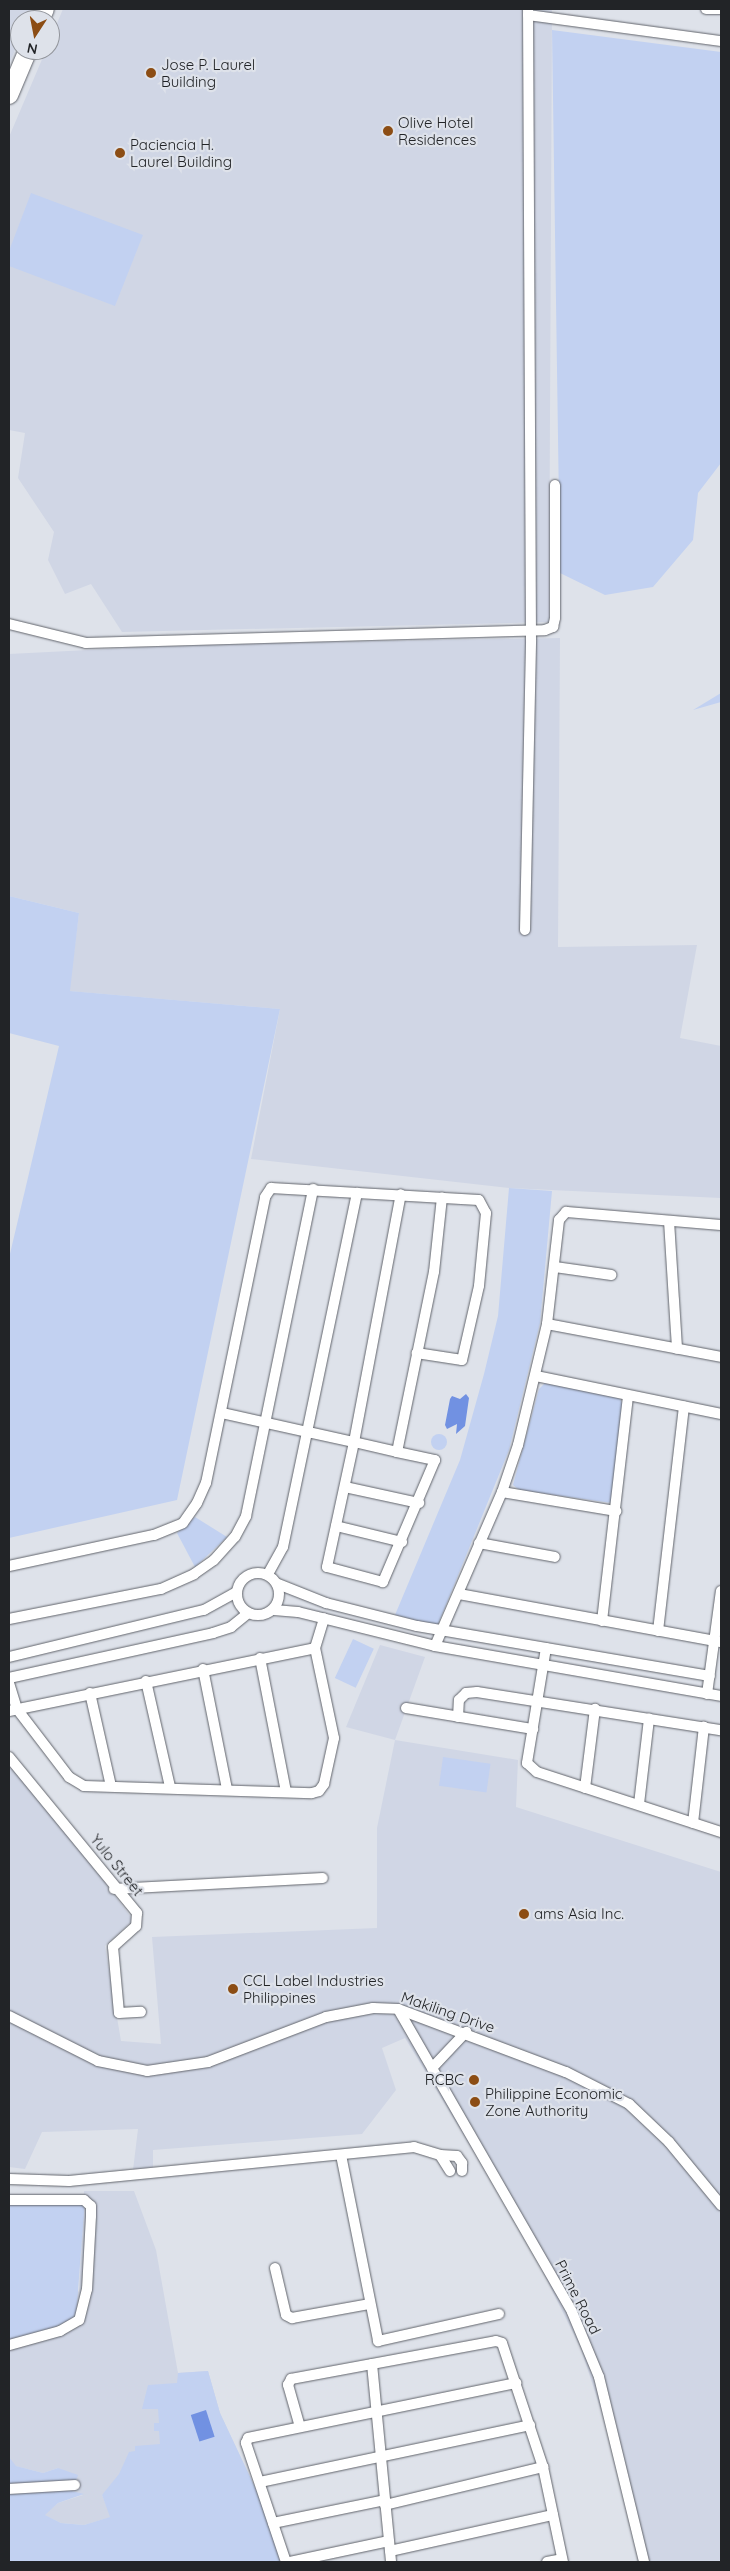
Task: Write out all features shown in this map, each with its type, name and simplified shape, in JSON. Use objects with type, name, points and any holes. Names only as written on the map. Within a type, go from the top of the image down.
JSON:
[{"type":"highway","points":[[9,95],[24,60]]},
{"type":"street","points":[[706,9],[721,9]]},
{"type":"street","points":[[525,930],[531,630],[528,12],[721,41]]},
{"type":"street","points":[[9,624],[86,643],[545,630],[552,626],[554,618],[555,485]]},
{"type":"street","points":[[9,1566],[154,1535],[183,1522],[206,1483],[222,1413],[265,1197],[271,1188],[480,1200],[486,1212],[480,1286],[462,1360],[418,1352]]},
{"type":"street","points":[[9,1620],[161,1589],[194,1574],[214,1560],[235,1537],[246,1516],[313,1189]]},
{"type":"street","points":[[268,1574],[283,1548],[357,1193]]},
{"type":"street","points":[[222,1413],[265,1422],[354,1442],[397,1452],[435,1460],[419,1503],[383,1582],[327,1567],[354,1442],[401,1194]]},
{"type":"street","points":[[397,1452],[434,1272],[442,1197]]},
{"type":"street","points":[[436,1646],[459,1594],[478,1543],[502,1492],[536,1376],[547,1324],[559,1220],[566,1212],[721,1225]]},
{"type":"street","points":[[669,1222],[677,1349]]},
{"type":"street","points":[[555,1267],[611,1274]]},
{"type":"street","points":[[547,1324],[721,1357]]},
{"type":"street","points":[[536,1376],[721,1414]]},
{"type":"street","points":[[602,1621],[628,1394]]},
{"type":"street","points":[[658,1631],[684,1406]]},
{"type":"street","points":[[345,1487],[419,1503]]},
{"type":"street","points":[[502,1492],[616,1511]]},
{"type":"street","points":[[336,1526],[402,1542]]},
{"type":"street","points":[[478,1543],[555,1557]]},
{"type":"street","points":[[9,1657],[204,1610],[236,1592],[242,1579],[254,1572],[268,1574],[278,1584],[326,1603],[443,1632],[710,1676]]},
{"type":"street","points":[[274,1610],[280,1598],[278,1584]]},
{"type":"street","points":[[708,1694],[718,1642],[721,1591]]},
{"type":"street","points":[[236,1592],[239,1604],[248,1613],[262,1616],[274,1610],[324,1618],[436,1646],[721,1696]]},
{"type":"street","points":[[459,1594],[718,1642]]},
{"type":"street","points":[[9,1678],[214,1633],[231,1627],[248,1613]]},
{"type":"street","points":[[9,1683],[13,1710],[69,1777],[84,1786],[170,1787],[286,1792],[319,1791],[324,1784],[334,1738],[315,1648],[324,1618]]},
{"type":"street","points":[[13,1710],[203,1669],[315,1648]]},
{"type":"street","points":[[546,1648],[527,1763],[537,1772],[721,1832]]},
{"type":"street","points":[[260,1658],[286,1792]]},
{"type":"street","points":[[203,1669],[227,1789]]},
{"type":"street","points":[[146,1681],[170,1787]]},
{"type":"street","points":[[458,1717],[459,1700],[466,1693],[477,1692],[721,1730]]},
{"type":"street","points":[[90,1693],[111,1786]]},
{"type":"street","points":[[406,1708],[533,1729]]},
{"type":"street","points":[[585,1788],[595,1709]]},
{"type":"street","points":[[639,1804],[649,1719]]},
{"type":"street","points":[[693,1824],[704,1727]]},
{"type":"street","name":"Yulo Street","points":[[9,1756],[114,1889],[137,1913],[136,1926],[113,1947],[119,2013],[141,2012]]},
{"type":"street","points":[[114,1889],[323,1878]]},
{"type":"street","name":"Makiling Drive","points":[[9,2016],[98,2061],[147,2071],[208,2062],[326,2017],[373,2008],[398,2009],[466,2032],[566,2072],[629,2104],[669,2142],[721,2205]]},
{"type":"street","name":"Prime Road","points":[[398,2009],[572,2312],[599,2377],[644,2562]]},
{"type":"street","points":[[432,2068],[466,2032]]},
{"type":"street","points":[[9,2179],[69,2181],[414,2147],[440,2155],[457,2156],[462,2163],[462,2171]]},
{"type":"street","points":[[341,2154],[378,2341],[499,2314]]},
{"type":"street","points":[[440,2155],[450,2171]]},
{"type":"street","points":[[9,2200],[84,2200],[91,2206],[91,2216],[88,2288],[79,2320],[60,2331],[9,2345]]},
{"type":"street","points":[[275,2268],[286,2315],[292,2318],[370,2304]]},
{"type":"street","points":[[300,2427],[288,2384],[291,2379],[496,2340],[505,2348],[543,2467],[562,2561],[548,2562]]},
{"type":"street","points":[[372,2364],[391,2562]]},
{"type":"street","points":[[286,2562],[246,2443],[248,2438],[516,2383]]},
{"type":"street","points":[[260,2482],[381,2458],[530,2425]]},
{"type":"street","points":[[273,2523],[385,2503],[543,2467]]},
{"type":"street","points":[[9,2489],[75,2485]]},
{"type":"street","points":[[290,2562],[389,2546],[553,2515]]},
{"type":"shaded area","points":[[9,9],[32,9],[10,10],[11,60],[9,64]]},
{"type":"shaded area","points":[[63,9],[552,9],[549,622],[122,632],[91,584],[65,594],[48,560],[54,532],[18,478],[25,433],[9,430],[9,137],[42,60],[60,60],[60,16]]},
{"type":"shaded area","points":[[552,30],[721,52],[721,463],[698,493],[693,540],[653,587],[605,595],[560,573]]},
{"type":"shaded area","points":[[31,193],[143,235],[115,306],[9,266],[9,251]]},
{"type":"shaded area","points":[[560,638],[558,947],[697,945],[680,1038],[721,1046],[721,1198],[509,1188],[251,1159],[280,1009],[69,991],[79,913],[9,896],[9,654],[207,644]]},
{"type":"shaded area","points":[[721,693],[721,702],[693,710]]},
{"type":"shaded area","points":[[9,896],[79,913],[70,991],[280,1009],[177,1500],[9,1538],[9,1258],[59,1046],[9,1033]]},
{"type":"shaded area","points":[[509,1188],[552,1191],[540,1323],[509,1450],[437,1627],[395,1615],[460,1460],[484,1374],[498,1316]]},
{"type":"shaded area","points":[[545,1383],[619,1397],[622,1403],[612,1503],[519,1490],[513,1485],[539,1389]]},
{"type":"shaded area","points":[[439,1434],[447,1442],[439,1450],[431,1442]]},
{"type":"shaded area","points":[[195,1517],[227,1537],[195,1567],[177,1533]]},
{"type":"shaded area","points":[[353,1639],[374,1649],[356,1688],[335,1678]]},
{"type":"shaded area","points":[[380,1645],[425,1657],[395,1740],[346,1727]]},
{"type":"shaded area","points":[[395,1740],[518,1760],[516,1807],[721,1872],[721,2562],[638,2562],[630,2500],[581,2349],[526,2238],[405,2038],[382,2048],[396,2090],[362,2134],[153,2150],[153,2169],[133,2170],[138,2129],[42,2132],[25,2169],[9,2167],[9,1765],[30,1782],[133,1920],[105,1946],[121,2041],[161,2044],[152,1937],[377,1928],[377,1828]]},
{"type":"shaded area","points":[[443,1757],[491,1764],[486,1792],[439,1786]]},
{"type":"shaded area","points":[[84,2191],[134,2191],[156,2250],[178,2373],[208,2371],[220,2413],[244,2465],[102,2495],[111,2517],[84,2525],[61,2523],[44,2515],[58,2503],[83,2495],[72,2491],[58,2468],[43,2473],[15,2466],[9,2457],[9,2342],[79,2291]]},
{"type":"shaded area","points":[[9,2199],[85,2199],[76,2317],[51,2329],[9,2342]]},
{"type":"shaded area","points":[[208,2371],[220,2413],[270,2519],[280,2562],[9,2562],[9,2457],[16,2466],[43,2473],[58,2468],[78,2475],[72,2491],[84,2494],[58,2503],[45,2515],[61,2523],[84,2525],[110,2517],[102,2495],[119,2474],[129,2452],[135,2451],[135,2446],[160,2444],[159,2431],[154,2431],[154,2423],[159,2423],[158,2409],[142,2409],[148,2385],[177,2383],[178,2373]]},
{"type":"water","points":[[466,1394],[469,1398],[465,1426],[456,1434],[457,1424],[447,1429],[445,1425],[450,1399],[452,1396],[460,1399]]},
{"type":"water","points":[[206,2410],[215,2437],[199,2442],[191,2415]]},
{"type":"place","name":"Jose P. Laurel Building","points":[[151,73]]},
{"type":"place","name":"Olive Hotel Residences","points":[[388,131]]},
{"type":"place","name":"Paciencia H. Laurel Building","points":[[120,153]]},
{"type":"place","name":"ams Asia Inc.","points":[[524,1914]]},
{"type":"place","name":"CCL Label Industries Philippines","points":[[233,1989]]},
{"type":"place","name":"RCBC","points":[[474,2080]]},
{"type":"place","name":"Philippine Economic Zone Authority","points":[[475,2102]]}]
